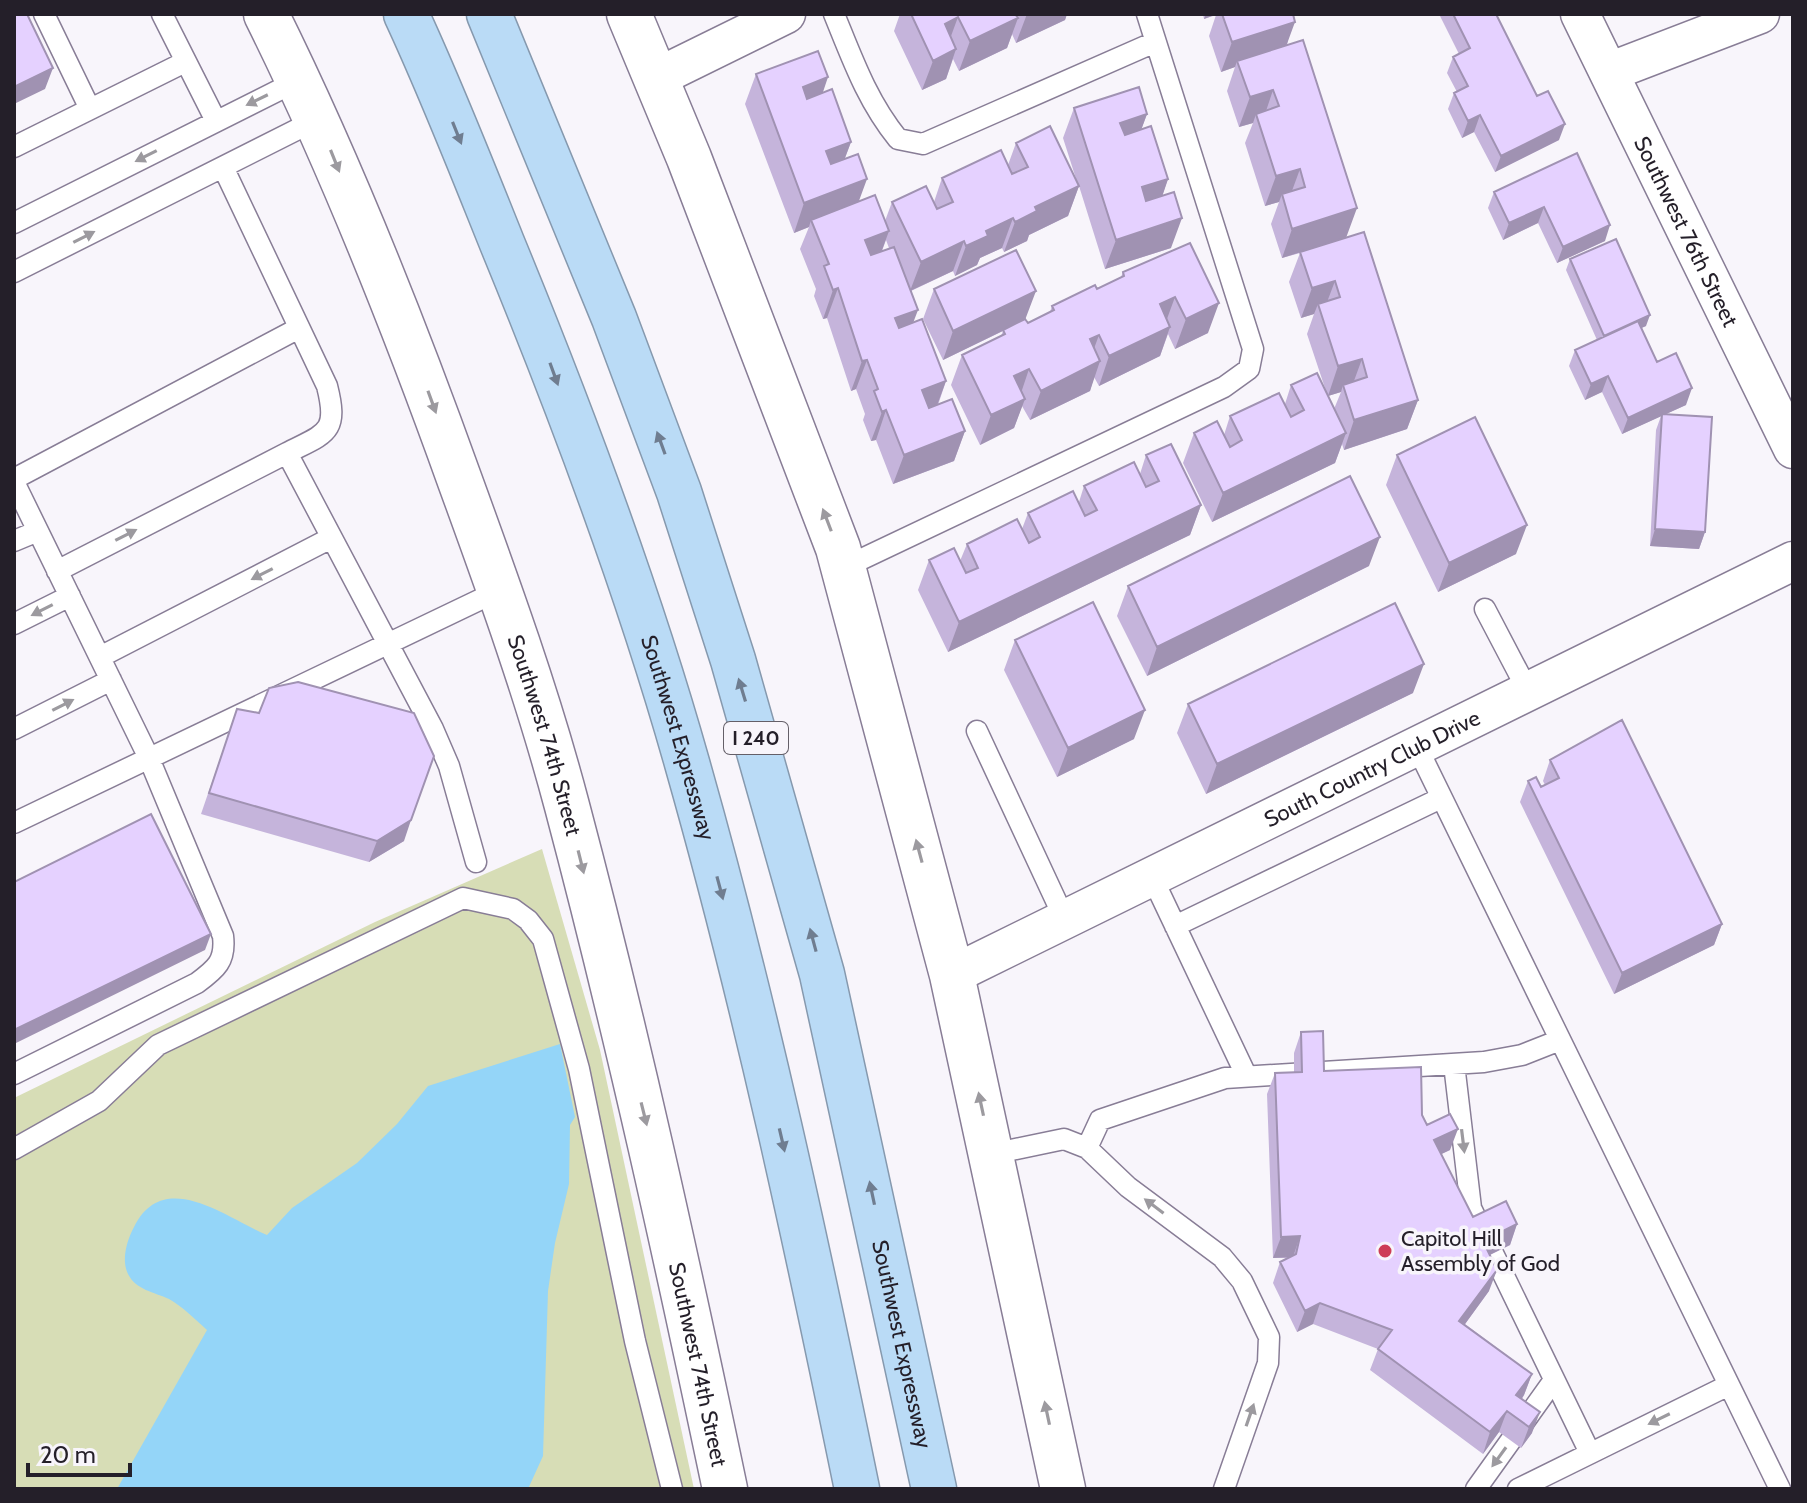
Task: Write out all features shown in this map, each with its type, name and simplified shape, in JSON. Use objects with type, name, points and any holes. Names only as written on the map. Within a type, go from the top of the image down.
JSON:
[{"type":"highway","name":"Southwest Expressway","points":[[406,14],[544,347],[610,525],[686,760],[746,985],[803,1227],[857,1489]]},
{"type":"highway","name":"Southwest Expressway","points":[[489,14],[614,318],[679,492],[733,660],[822,974],[934,1489]]},
{"type":"main road","name":"Southwest 74th Street","points":[[266,14],[318,119],[420,370],[500,590],[566,803],[665,1202],[725,1489]]},
{"type":"main road","points":[[629,14],[843,568],[952,975],[1063,1489]]},
{"type":"street","points":[[656,78],[786,14]]},
{"type":"street","name":"Southwest 76th Street","points":[[1580,14],[1793,449]]},
{"type":"street","points":[[1609,72],[1760,14]]},
{"type":"street","name":"South Country Club Drive","points":[[952,975],[1793,561]]},
{"type":"lane","points":[[44,14],[90,109]]},
{"type":"lane","points":[[162,14],[216,121]]},
{"type":"lane","points":[[834,14],[870,102],[883,122],[898,139],[923,144],[1155,42]]},
{"type":"lane","points":[[843,568],[1224,387],[1249,369],[1253,349],[1147,14]]},
{"type":"lane","points":[[14,147],[185,62]]},
{"type":"lane","points":[[14,223],[299,80]]},
{"type":"lane","points":[[14,272],[318,119]]},
{"type":"lane","points":[[57,571],[325,433],[334,413],[327,386],[223,167]]},
{"type":"lane","points":[[14,1074],[197,983],[218,968],[225,952],[223,936],[148,756],[14,480],[299,328]]},
{"type":"lane","points":[[287,453],[449,766],[476,862]]},
{"type":"lane","points":[[14,541],[38,531]]},
{"type":"lane","points":[[100,657],[331,538]]},
{"type":"lane","points":[[14,823],[148,756],[500,590]]},
{"type":"lane","points":[[14,624],[70,596]]},
{"type":"lane","points":[[1485,609],[1528,691]]},
{"type":"lane","points":[[14,729],[111,680]]},
{"type":"lane","points":[[977,731],[1065,920]]},
{"type":"lane","points":[[1417,747],[1780,1489]]},
{"type":"lane","points":[[1175,926],[1441,798]]},
{"type":"lane","points":[[1152,877],[1246,1075]]},
{"type":"lane","points":[[14,1149],[99,1101],[158,1045],[435,911],[463,898],[513,909],[528,920],[543,939],[579,1069],[635,1341],[672,1489]]},
{"type":"lane","points":[[1087,1148],[1100,1120],[1225,1078],[1454,1064],[1522,1055],[1560,1040]]},
{"type":"lane","points":[[1454,1064],[1471,1208],[1590,1453]]},
{"type":"lane","points":[[992,1154],[1064,1139],[1087,1148],[1128,1187],[1222,1257],[1242,1281],[1269,1337],[1268,1363],[1224,1489]]},
{"type":"lane","points":[[1476,1489],[1554,1380]]},
{"type":"lane","points":[[1518,1489],[1729,1385]]},
{"type":"green space","points":[[542,849],[600,1050],[694,1489],[14,1489],[14,1098],[375,922]]},
{"type":"water","points":[[560,1044],[575,1117],[570,1125],[569,1184],[548,1291],[543,1456],[528,1489],[117,1489],[207,1330],[179,1305],[141,1287],[128,1274],[125,1263],[127,1244],[147,1209],[162,1201],[178,1199],[196,1202],[267,1235],[292,1208],[357,1163],[397,1124],[428,1086]]},
{"type":"building","points":[[14,14],[27,14],[53,68],[14,87]]},
{"type":"building","points":[[911,14],[1015,14],[1018,18],[970,41],[958,17],[945,24],[956,49],[933,61]]},
{"type":"building","points":[[1222,14],[1293,14],[1295,22],[1232,42]]},
{"type":"building","points":[[1453,14],[1496,14],[1537,96],[1548,91],[1565,124],[1501,156],[1480,115],[1468,121],[1454,93],[1468,86],[1453,57],[1470,48]]},
{"type":"building","points":[[1303,40],[1357,208],[1292,229],[1282,194],[1305,187],[1300,169],[1276,176],[1256,114],[1279,106],[1273,90],[1250,97],[1237,61]]},
{"type":"building","points":[[818,51],[828,77],[803,87],[807,99],[832,89],[851,142],[826,151],[831,164],[858,154],[867,179],[804,203],[756,74]]},
{"type":"building","points":[[1139,87],[1147,114],[1120,123],[1125,135],[1151,126],[1168,179],[1142,187],[1146,201],[1174,192],[1182,218],[1116,240],[1074,108]]},
{"type":"building","points":[[1050,126],[1079,186],[1035,207],[1037,211],[1015,222],[1013,218],[986,231],[988,236],[966,246],[964,241],[921,262],[892,202],[926,186],[937,209],[953,202],[942,178],[1001,150],[1012,174],[1028,167],[1016,143]]},
{"type":"building","points":[[1577,153],[1610,225],[1563,247],[1544,207],[1509,223],[1494,192]]},
{"type":"building","points":[[875,195],[889,231],[865,240],[871,255],[894,247],[918,310],[895,318],[899,328],[922,319],[946,381],[922,390],[929,408],[952,399],[965,431],[904,455],[886,410],[882,412],[874,391],[878,389],[867,360],[862,361],[838,288],[833,290],[824,266],[829,264],[811,220]]},
{"type":"building","points":[[1364,232],[1418,400],[1354,420],[1343,385],[1367,377],[1362,359],[1338,366],[1318,304],[1340,297],[1335,281],[1312,288],[1300,252]]},
{"type":"building","points":[[1616,239],[1650,315],[1604,336],[1570,259]]},
{"type":"building","points":[[1190,243],[1219,303],[1186,319],[1175,297],[1160,304],[1170,327],[1109,356],[1099,335],[1090,339],[1100,361],[1041,391],[1029,369],[1014,376],[1025,399],[991,415],[962,355],[1005,334],[1003,330],[1025,319],[1028,323],[1054,310],[1052,306],[1095,285],[1097,289],[1124,276],[1123,272]]},
{"type":"building","points":[[1016,250],[1036,291],[953,331],[934,289]]},
{"type":"building","points":[[1638,321],[1657,362],[1676,353],[1692,388],[1628,418],[1608,376],[1591,384],[1575,350]]},
{"type":"building","points":[[1317,373],[1346,433],[1223,493],[1194,433],[1217,421],[1230,447],[1242,440],[1230,416],[1279,393],[1291,417],[1304,410],[1291,385]]},
{"type":"building","points":[[1662,414],[1712,417],[1705,532],[1655,529]]},
{"type":"building","points":[[1475,417],[1527,525],[1449,563],[1397,455]]},
{"type":"building","points":[[1171,444],[1201,505],[959,622],[929,560],[954,548],[966,573],[978,568],[967,544],[1017,519],[1029,543],[1040,537],[1028,513],[1073,491],[1085,516],[1097,510],[1084,486],[1134,462],[1146,487],[1159,481],[1146,455]]},
{"type":"building","points":[[1350,476],[1380,537],[1157,647],[1128,586]]},
{"type":"building","points":[[1093,602],[1145,710],[1068,748],[1015,640]]},
{"type":"building","points":[[1395,603],[1424,664],[1217,764],[1188,704]]},
{"type":"building","points":[[298,682],[414,713],[434,756],[411,820],[377,841],[209,793],[237,709],[259,713],[269,688]]},
{"type":"building","points":[[1622,720],[1722,924],[1622,973],[1528,781],[1536,777],[1541,787],[1559,778],[1550,760]]},
{"type":"building","points":[[151,814],[211,934],[14,1030],[14,882]]},
{"type":"building","name":"Capitol Hill Assembly of God","points":[[1323,1031],[1324,1071],[1421,1067],[1422,1115],[1427,1125],[1450,1114],[1458,1129],[1434,1140],[1473,1217],[1506,1201],[1517,1224],[1483,1241],[1497,1270],[1459,1321],[1532,1374],[1516,1395],[1540,1412],[1529,1427],[1507,1411],[1490,1432],[1378,1349],[1392,1330],[1320,1303],[1305,1311],[1280,1262],[1296,1254],[1300,1236],[1281,1237],[1275,1073],[1302,1072],[1301,1032]]},
{"type":"place","name":"Capitol Hill Assembly of God","points":[[1385,1251]]}]
